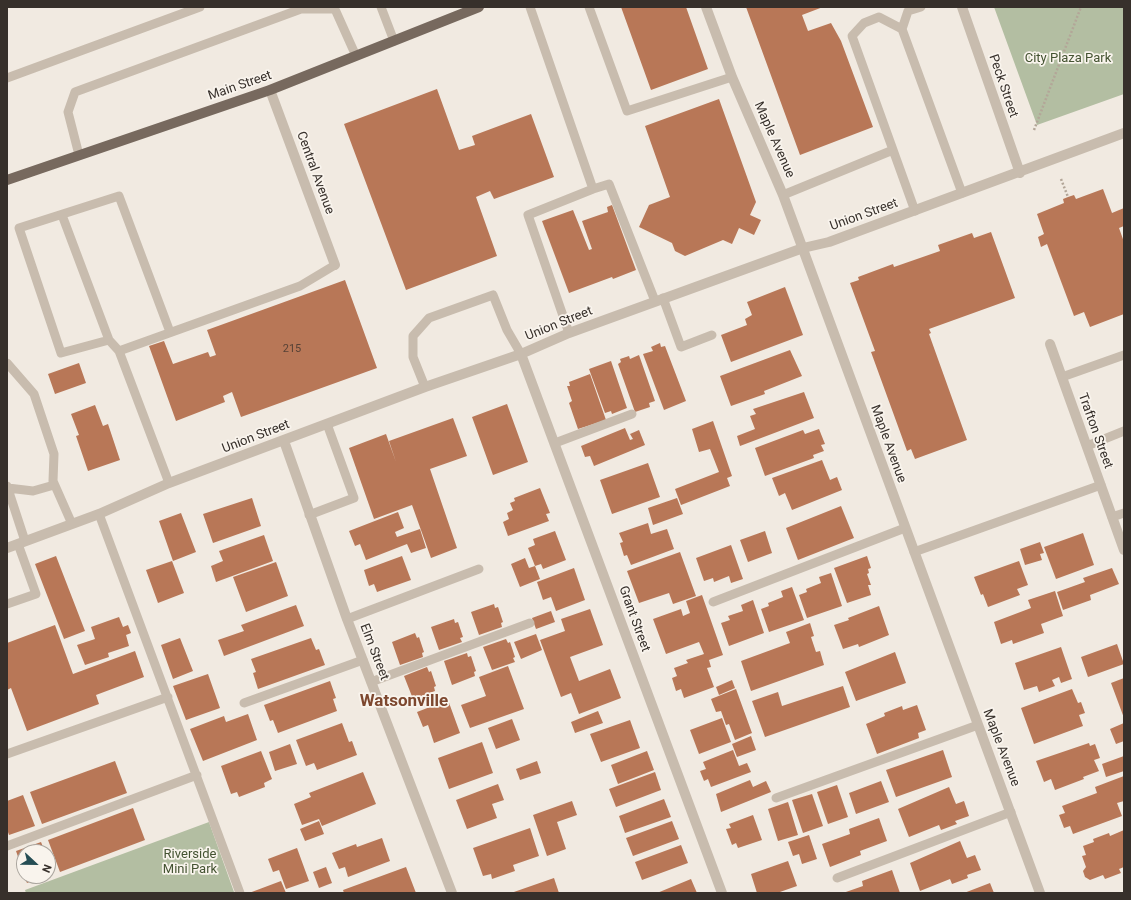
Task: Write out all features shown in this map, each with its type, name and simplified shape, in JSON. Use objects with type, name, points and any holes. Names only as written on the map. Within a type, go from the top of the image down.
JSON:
[{"type":"main road","name":"Main Street","points":[[7,180],[270,90],[479,7]]},
{"type":"street","name":"Maple Avenue","points":[[706,7],[732,77],[783,195],[803,248],[1040,893]]},
{"type":"street","name":"Peck Street","points":[[962,7],[1020,173]]},
{"type":"street","name":"Central Avenue","points":[[270,90],[335,265]]},
{"type":"street","name":"Union Street","points":[[7,548],[99,514],[169,483],[425,387],[521,354],[569,333],[803,248],[829,242],[1020,173],[1124,133]]},
{"type":"street","name":"Trafton Street","points":[[1050,344],[1124,550]]},
{"type":"street","name":"Grant Street","points":[[521,354],[722,893]]},
{"type":"street","name":"Elm Street","points":[[284,441],[347,619],[450,892]]},
{"type":"lane","points":[[7,78],[200,7]]},
{"type":"lane","points":[[382,7],[394,41]]},
{"type":"lane","points":[[530,7],[593,189]]},
{"type":"lane","points":[[589,7],[627,111],[732,77]]},
{"type":"lane","points":[[921,7],[908,11],[902,29],[962,194]]},
{"type":"lane","points":[[79,155],[68,112],[75,92],[301,9],[335,8],[356,56]]},
{"type":"lane","points":[[902,29],[879,17],[864,23],[852,36],[914,211]]},
{"type":"lane","points":[[783,195],[893,150]]},
{"type":"lane","points":[[569,333],[528,215],[609,184],[681,347],[712,335]]},
{"type":"lane","points":[[109,340],[62,353],[19,228],[119,196],[170,332]]},
{"type":"lane","points":[[62,215],[109,340],[119,350],[169,483]]},
{"type":"lane","points":[[119,350],[300,286],[335,265]]},
{"type":"lane","points":[[425,387],[413,357],[413,336],[429,318],[493,295],[507,330],[521,354]]},
{"type":"lane","points":[[1062,377],[1124,355]]},
{"type":"lane","points":[[7,363],[34,394],[54,454],[54,485],[72,524]]},
{"type":"lane","points":[[555,443],[632,414]]},
{"type":"lane","points":[[309,515],[354,498],[327,424]]},
{"type":"lane","points":[[1087,446],[1124,431]]},
{"type":"lane","points":[[7,604],[36,594],[7,487],[33,491],[54,485]]},
{"type":"lane","points":[[914,552],[1100,485]]},
{"type":"lane","points":[[1112,518],[1124,513]]},
{"type":"lane","points":[[99,514],[240,893]]},
{"type":"lane","points":[[713,602],[905,528]]},
{"type":"lane","points":[[347,619],[479,568]]},
{"type":"lane","points":[[371,682],[530,623]]},
{"type":"lane","points":[[244,703],[363,660]]},
{"type":"lane","points":[[7,754],[168,697]]},
{"type":"lane","points":[[776,798],[978,725]]},
{"type":"lane","points":[[7,846],[197,775]]},
{"type":"lane","points":[[837,878],[1011,812]]},
{"type":"path","points":[[1034,130],[1081,7]]},
{"type":"path","points":[[1061,179],[1068,197]]},
{"type":"green space","name":"City Plaza Park","points":[[994,7],[1124,7],[1124,94],[1037,125]]},
{"type":"green space","name":"Riverside Mini Park","points":[[209,822],[234,892],[26,893],[25,890],[41,884],[56,884],[56,879]]},
{"type":"building","points":[[621,7],[686,7],[708,69],[651,90]]},
{"type":"building","points":[[746,7],[823,7],[802,15],[808,31],[831,23],[841,41],[873,127],[800,155]]},
{"type":"building","points":[[437,89],[459,150],[475,145],[472,136],[531,114],[554,177],[494,199],[490,191],[476,197],[497,256],[406,290],[344,124]]},
{"type":"building","points":[[719,99],[756,202],[750,215],[761,220],[754,235],[739,228],[732,244],[723,240],[685,256],[675,251],[672,243],[639,227],[649,205],[670,197],[645,126]]},
{"type":"building","points":[[1103,189],[1112,213],[1124,208],[1124,226],[1119,228],[1124,242],[1124,314],[1090,327],[1084,312],[1074,316],[1047,244],[1041,247],[1038,237],[1044,234],[1037,214],[1064,203],[1063,199],[1068,197],[1074,195],[1076,199]]},
{"type":"building","points":[[612,205],[636,270],[569,293],[542,221],[573,210],[589,250],[592,249],[582,221],[608,212],[607,207]]},
{"type":"building","points":[[991,232],[1015,298],[929,329],[931,333],[929,334],[967,440],[915,459],[911,449],[907,451],[871,352],[875,351],[850,283],[859,280],[858,277],[893,264],[894,267],[940,251],[938,245],[972,233],[974,238]]},
{"type":"building","points":[[345,280],[377,368],[241,417],[232,392],[223,396],[225,402],[176,421],[149,346],[164,341],[173,364],[208,352],[210,357],[216,355],[207,330]]},
{"type":"building","points":[[785,287],[803,335],[731,362],[721,335],[747,325],[745,319],[752,315],[747,302]]},
{"type":"building","points":[[660,343],[661,347],[665,346],[686,401],[664,410],[643,354],[653,351],[651,347]]},
{"type":"building","points":[[790,350],[802,376],[764,391],[765,394],[731,406],[720,376]]},
{"type":"building","points":[[639,355],[655,401],[649,403],[650,407],[635,412],[618,364],[621,362],[620,359],[629,356],[630,359]]},
{"type":"building","points":[[611,361],[627,408],[612,414],[611,411],[605,413],[589,369]]},
{"type":"building","points":[[79,363],[86,383],[55,394],[48,374]]},
{"type":"building","points":[[590,374],[606,420],[578,429],[569,403],[572,401],[567,386],[570,386],[569,382]]},
{"type":"building","points":[[804,392],[814,418],[740,446],[737,436],[755,429],[750,416],[756,414],[753,409]]},
{"type":"building","points":[[507,404],[528,462],[493,475],[472,417]]},
{"type":"building","points":[[95,405],[103,426],[108,424],[120,460],[88,471],[76,436],[79,435],[71,414]]},
{"type":"building","points":[[453,418],[467,456],[430,469],[457,548],[431,558],[412,505],[374,519],[349,448],[386,434],[396,462],[389,441]]},
{"type":"building","points":[[713,421],[732,476],[727,478],[730,486],[681,505],[675,489],[719,472],[710,449],[699,452],[692,429]]},
{"type":"building","points":[[625,428],[630,440],[633,439],[630,434],[639,430],[645,445],[594,466],[590,456],[585,457],[581,446]]},
{"type":"building","points":[[819,429],[825,444],[821,445],[824,451],[813,455],[814,458],[765,476],[755,448],[803,430],[805,434]]},
{"type":"building","points":[[822,460],[830,480],[837,477],[842,490],[792,510],[785,493],[779,496],[772,478]]},
{"type":"building","points":[[648,463],[660,497],[612,514],[600,480]]},
{"type":"building","points":[[540,488],[550,513],[546,514],[549,521],[508,536],[503,522],[509,519],[507,513],[513,510],[510,503],[515,501],[514,498]]},
{"type":"building","points":[[252,498],[261,526],[213,543],[203,514]]},
{"type":"building","points":[[677,498],[683,514],[653,525],[648,508]]},
{"type":"building","points":[[841,506],[854,538],[798,560],[786,528]]},
{"type":"building","points":[[398,512],[404,528],[395,532],[397,537],[420,529],[426,548],[411,553],[407,544],[366,560],[360,544],[355,546],[349,531]]},
{"type":"building","points":[[181,513],[196,552],[173,561],[159,521]]},
{"type":"building","points":[[648,523],[651,534],[667,529],[674,549],[631,565],[627,555],[624,556],[620,543],[623,542],[619,533]]},
{"type":"building","points":[[555,531],[566,560],[543,569],[541,564],[535,566],[528,548],[535,545],[533,539]]},
{"type":"building","points":[[765,531],[772,553],[748,562],[740,540]]},
{"type":"building","points":[[1083,533],[1094,565],[1056,579],[1044,547]]},
{"type":"building","points":[[264,535],[273,561],[216,582],[211,566],[223,561],[219,551]]},
{"type":"building","points":[[1040,542],[1044,553],[1040,554],[1042,560],[1025,565],[1020,549]]},
{"type":"building","points":[[731,545],[743,579],[731,583],[729,576],[714,582],[713,578],[704,581],[696,558]]},
{"type":"building","points":[[680,552],[696,596],[673,604],[669,593],[639,603],[627,571]]},
{"type":"building","points":[[56,556],[85,631],[64,639],[35,564]]},
{"type":"building","points":[[402,556],[411,580],[377,592],[374,584],[369,586],[364,570]]},
{"type":"building","points":[[867,556],[871,568],[868,569],[869,573],[867,574],[871,585],[868,585],[871,595],[847,603],[834,568]]},
{"type":"building","points":[[525,558],[529,568],[535,566],[540,579],[520,587],[511,564]]},
{"type":"building","points":[[172,561],[184,593],[158,603],[146,570]]},
{"type":"building","points":[[1019,561],[1028,585],[1017,589],[1020,595],[988,607],[983,594],[981,595],[974,577]]},
{"type":"building","points":[[276,562],[288,596],[246,612],[233,577]]},
{"type":"building","points":[[574,568],[585,600],[556,611],[551,597],[543,600],[537,582]]},
{"type":"building","points":[[1112,568],[1119,584],[1090,595],[1091,600],[1063,610],[1057,592],[1085,582],[1083,578]]},
{"type":"building","points":[[831,573],[842,606],[807,618],[799,595],[807,592],[806,589],[821,583],[819,577]]},
{"type":"building","points":[[792,587],[804,620],[769,632],[761,609],[769,606],[768,603],[783,597],[781,591]]},
{"type":"building","points":[[1055,591],[1063,616],[1041,624],[1044,633],[1013,644],[1012,640],[1001,644],[994,622],[1031,608],[1028,600]]},
{"type":"building","points":[[702,595],[723,655],[709,660],[711,667],[707,668],[714,687],[684,698],[681,689],[676,691],[672,678],[677,676],[674,668],[688,663],[686,660],[704,654],[699,642],[666,654],[653,619],[681,609],[683,616],[690,613],[686,601]]},
{"type":"building","points":[[753,600],[764,633],[729,646],[721,623],[730,620],[728,616],[743,611],[741,605]]},
{"type":"building","points":[[494,604],[495,608],[498,607],[503,622],[501,623],[502,627],[479,635],[471,612]]},
{"type":"building","points":[[296,605],[304,626],[224,656],[218,640],[244,631],[241,625]]},
{"type":"building","points":[[879,606],[889,635],[859,647],[858,644],[843,649],[834,625],[849,620],[848,618]]},
{"type":"building","points":[[590,609],[603,645],[570,657],[579,681],[610,669],[621,698],[579,714],[571,693],[561,697],[540,640],[565,631],[561,619]]},
{"type":"building","points":[[551,611],[555,622],[536,629],[532,618]]},
{"type":"building","points":[[119,617],[123,627],[128,625],[131,633],[126,635],[129,646],[108,653],[109,657],[85,665],[77,645],[95,639],[91,627]]},
{"type":"building","points":[[454,619],[455,623],[458,622],[463,637],[460,638],[462,642],[439,650],[431,627]]},
{"type":"building","points":[[810,623],[814,636],[811,637],[816,652],[820,651],[824,665],[751,691],[741,661],[790,643],[786,632]]},
{"type":"building","points":[[55,625],[73,674],[135,651],[144,677],[96,695],[99,704],[27,731],[11,688],[7,690],[7,643]]},
{"type":"building","points":[[415,633],[417,638],[419,637],[424,652],[422,653],[423,657],[400,665],[392,642]]},
{"type":"building","points":[[536,634],[542,650],[521,659],[514,642]]},
{"type":"building","points":[[180,638],[193,671],[173,679],[161,645]]},
{"type":"building","points":[[311,638],[316,650],[319,649],[325,665],[258,689],[253,673],[256,672],[251,659]]},
{"type":"building","points":[[506,639],[508,643],[510,642],[515,657],[513,658],[515,662],[492,670],[483,647]]},
{"type":"building","points":[[1117,644],[1124,664],[1088,677],[1081,657]]},
{"type":"building","points":[[1061,647],[1072,679],[1061,683],[1059,677],[1052,680],[1055,686],[1039,692],[1037,686],[1024,690],[1015,663]]},
{"type":"building","points":[[895,652],[906,683],[856,701],[845,672]]},
{"type":"building","points":[[467,653],[468,657],[471,656],[476,671],[474,672],[475,676],[452,685],[444,661]]},
{"type":"building","points":[[508,666],[524,709],[470,728],[461,705],[486,696],[479,677]]},
{"type":"building","points":[[427,667],[429,672],[431,671],[436,686],[434,687],[435,691],[413,699],[404,676]]},
{"type":"building","points":[[208,674],[220,708],[186,720],[173,686]]},
{"type":"building","points":[[1124,678],[1124,718],[1111,683]]},
{"type":"building","points":[[732,680],[735,688],[719,695],[716,687]]},
{"type":"building","points":[[330,681],[336,698],[333,699],[337,711],[278,733],[273,720],[270,721],[264,705]]},
{"type":"building","points":[[843,686],[850,707],[765,737],[752,701],[778,692],[782,706]]},
{"type":"building","points":[[736,689],[752,733],[735,740],[729,724],[726,725],[721,711],[716,712],[711,699]]},
{"type":"building","points":[[1072,689],[1078,703],[1081,702],[1085,713],[1079,715],[1083,726],[1034,744],[1021,708]]},
{"type":"building","points":[[448,700],[460,733],[434,743],[428,725],[423,727],[417,712]]},
{"type":"building","points":[[917,705],[926,730],[918,733],[919,738],[877,754],[866,724],[885,716],[884,713],[902,706],[903,710]]},
{"type":"building","points":[[598,711],[603,723],[575,733],[571,722]]},
{"type":"building","points":[[248,714],[257,740],[203,761],[190,729],[224,716],[226,722]]},
{"type":"building","points":[[722,718],[731,742],[699,754],[690,730]]},
{"type":"building","points":[[512,719],[520,740],[496,749],[488,728]]},
{"type":"building","points":[[630,720],[640,748],[601,762],[590,734]]},
{"type":"building","points":[[342,723],[349,742],[352,741],[357,755],[317,770],[314,763],[306,766],[296,740]]},
{"type":"building","points":[[1124,723],[1124,741],[1116,744],[1110,729]]},
{"type":"building","points":[[751,736],[756,750],[737,757],[732,744]]},
{"type":"building","points":[[482,742],[493,773],[449,789],[438,758]]},
{"type":"building","points":[[1089,743],[1090,746],[1095,744],[1100,758],[1094,760],[1099,771],[1083,777],[1084,779],[1055,790],[1051,779],[1044,782],[1036,761]]},
{"type":"building","points":[[290,744],[297,764],[275,771],[269,752]]},
{"type":"building","points":[[733,750],[739,766],[747,763],[751,772],[711,787],[708,779],[704,781],[700,771],[706,769],[703,762]]},
{"type":"building","points":[[943,750],[952,777],[896,797],[886,770]]},
{"type":"building","points":[[261,751],[272,779],[264,783],[265,787],[239,797],[237,792],[231,794],[221,766]]},
{"type":"building","points":[[647,751],[654,770],[618,784],[611,765]]},
{"type":"building","points":[[1124,756],[1124,771],[1106,777],[1102,764]]},
{"type":"building","points":[[115,761],[127,793],[42,824],[30,792]]},
{"type":"building","points":[[537,761],[541,773],[520,780],[516,769]]},
{"type":"building","points":[[363,772],[376,804],[322,826],[319,819],[302,825],[294,804],[311,797],[309,793]]},
{"type":"building","points":[[655,772],[661,790],[616,807],[609,789]]},
{"type":"building","points":[[1124,776],[1124,801],[1117,803],[1122,816],[1073,834],[1070,826],[1064,828],[1059,815],[1065,813],[1062,806],[1097,793],[1095,787]]},
{"type":"building","points":[[750,780],[753,787],[766,781],[771,792],[721,812],[716,794]]},
{"type":"building","points":[[881,781],[889,802],[856,814],[849,793]]},
{"type":"building","points":[[498,784],[504,800],[492,804],[497,818],[467,829],[456,800]]},
{"type":"building","points":[[837,785],[848,817],[828,824],[817,792]]},
{"type":"building","points":[[949,787],[956,804],[964,801],[969,816],[955,821],[957,824],[941,830],[939,825],[909,837],[898,809]]},
{"type":"building","points":[[812,794],[823,826],[803,833],[792,800]]},
{"type":"building","points":[[23,795],[35,826],[9,835],[7,829],[7,801]]},
{"type":"building","points":[[664,799],[671,817],[625,833],[619,816]]},
{"type":"building","points":[[572,801],[577,815],[557,822],[566,849],[547,856],[533,815]]},
{"type":"building","points":[[788,802],[798,835],[778,841],[768,809]]},
{"type":"building","points":[[133,808],[145,840],[60,872],[56,861],[56,844],[50,844],[48,840]]},
{"type":"building","points":[[753,815],[762,840],[738,848],[736,843],[732,845],[726,829],[731,828],[729,824]]},
{"type":"building","points":[[879,818],[887,841],[860,851],[861,855],[830,867],[822,844],[850,834],[849,829]]},
{"type":"building","points":[[319,821],[324,834],[305,841],[300,829]]},
{"type":"building","points":[[672,821],[679,839],[633,856],[626,838]]},
{"type":"building","points":[[530,828],[539,856],[513,865],[515,871],[492,879],[491,874],[483,876],[473,848]]},
{"type":"building","points":[[1124,830],[1124,867],[1119,869],[1121,873],[1105,879],[1103,875],[1090,880],[1085,877],[1083,871],[1086,867],[1082,856],[1086,855],[1083,846],[1094,842],[1093,839],[1109,833],[1110,836]]},
{"type":"building","points":[[809,835],[817,859],[802,864],[799,854],[793,856],[788,842]]},
{"type":"building","points":[[382,838],[390,861],[348,877],[345,867],[339,869],[332,853],[356,844],[357,847]]},
{"type":"building","points":[[960,841],[967,858],[975,855],[981,870],[967,875],[968,878],[952,884],[950,879],[920,891],[910,863]]},
{"type":"building","points":[[681,845],[688,863],[642,880],[635,862]]},
{"type":"building","points":[[297,848],[309,881],[286,889],[279,870],[273,872],[268,859]]},
{"type":"building","points":[[788,861],[797,886],[777,893],[757,893],[751,874]]},
{"type":"building","points":[[326,867],[332,883],[319,888],[313,872]]},
{"type":"building","points":[[406,867],[416,893],[344,893],[343,890]]},
{"type":"building","points":[[892,870],[900,893],[843,893],[863,886],[862,881]]},
{"type":"building","points":[[554,878],[559,893],[511,893]]},
{"type":"building","points":[[691,879],[697,893],[657,893]]},
{"type":"building","points":[[281,881],[286,893],[249,893]]},
{"type":"building","points":[[990,883],[994,893],[964,893]]},
{"type":"district","name":"Watsonville","points":[[404,702]]}]
